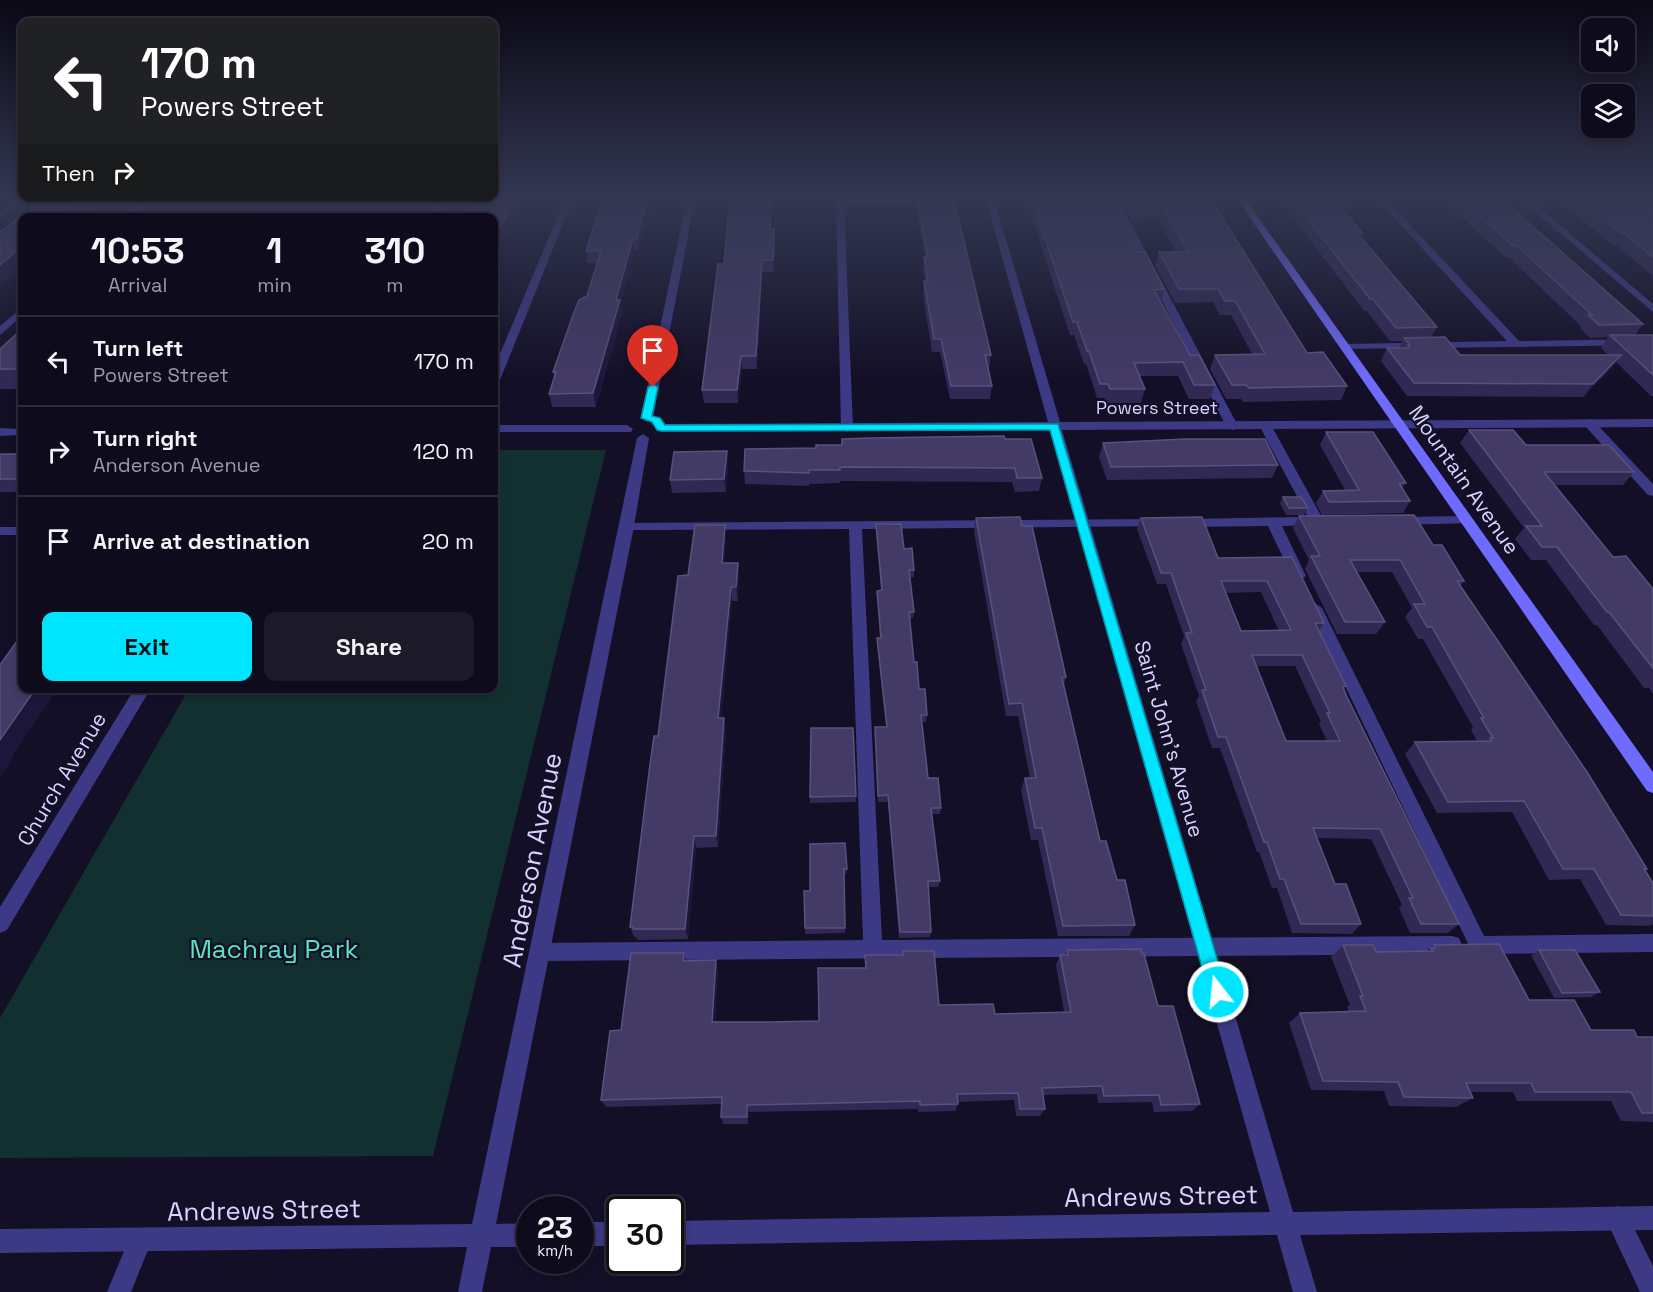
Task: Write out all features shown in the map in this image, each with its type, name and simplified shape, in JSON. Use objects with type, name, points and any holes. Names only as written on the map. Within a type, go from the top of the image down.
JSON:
[{"type":"main road","name":"Mountain Avenue","points":[[1283,259],[1653,786]]},
{"type":"street","points":[[498,370],[543,259]]},
{"type":"street","points":[[647,418],[679,259]]},
{"type":"street","points":[[842,259],[847,428]]},
{"type":"street","name":"Saint John's Avenue","points":[[1007,259],[1305,1292]]},
{"type":"street","points":[[1145,259],[1232,426]]},
{"type":"street","points":[[1437,259],[1516,344]]},
{"type":"street","points":[[1595,259],[1653,309]]},
{"type":"street","points":[[0,332],[18,315]]},
{"type":"street","points":[[1345,347],[1653,342]]},
{"type":"street","points":[[498,429],[635,433],[653,436],[661,428],[656,420],[647,418],[632,422],[635,433]]},
{"type":"street","points":[[1589,423],[1653,492]]},
{"type":"street","name":"Powers Street","points":[[661,428],[1653,423]]},
{"type":"street","points":[[627,526],[1323,521],[1265,425]]},
{"type":"street","points":[[0,432],[18,432]]},
{"type":"street","name":"Anderson Avenue","points":[[470,1292],[627,526],[635,433]]},
{"type":"street","points":[[1384,521],[1467,520]]},
{"type":"street","points":[[1272,522],[1479,945]]},
{"type":"street","points":[[855,525],[873,949]]},
{"type":"street","points":[[2,534],[18,532]]},
{"type":"street","name":"Church Avenue","points":[[0,924],[140,693]]},
{"type":"street","points":[[539,952],[1653,943]]},
{"type":"street","points":[[1617,1218],[1653,1292]]},
{"type":"street","name":"Andrews Street","points":[[684,1233],[1653,1218]]},
{"type":"street","name":"Andrews Street","points":[[0,1241],[516,1235]]},
{"type":"street","points":[[119,1292],[140,1240]]},
{"type":"green space","name":"Machray Park","points":[[498,450],[606,450],[433,1156],[0,1158],[0,1018],[187,693],[498,693]]},
{"type":"building","points":[[598,259],[627,259],[616,300],[620,300],[593,393],[549,394],[556,372],[553,372],[573,315],[579,300],[587,296]]},
{"type":"building","points":[[724,259],[773,259],[762,260],[756,356],[741,356],[737,390],[702,390],[718,264],[724,264]]},
{"type":"building","points":[[924,259],[968,259],[991,355],[985,355],[992,386],[951,386],[941,339],[934,339],[924,281],[928,281]]},
{"type":"building","points":[[1052,259],[1149,259],[1164,289],[1154,290],[1190,355],[1199,355],[1215,385],[1194,385],[1183,362],[1134,363],[1145,389],[1110,389],[1108,384],[1100,384],[1077,322],[1073,322]]},
{"type":"building","points":[[1163,259],[1249,259],[1307,353],[1323,352],[1347,386],[1249,388],[1246,385],[1232,385],[1215,355],[1265,354],[1235,301],[1225,301],[1218,289],[1179,289]]},
{"type":"building","points":[[1339,259],[1379,259],[1437,327],[1396,328],[1373,299],[1370,299]]},
{"type":"building","points":[[1532,259],[1570,259],[1643,324],[1599,325],[1588,315],[1592,315]]},
{"type":"building","points":[[18,333],[18,369],[0,369],[0,349]]},
{"type":"building","points":[[1610,335],[1653,335],[1653,375]]},
{"type":"building","points":[[1445,337],[1460,355],[1621,355],[1593,384],[1414,383],[1387,348],[1409,348],[1408,345],[1410,345],[1404,338]]},
{"type":"building","points":[[1469,430],[1513,430],[1526,445],[1609,445],[1634,472],[1544,472],[1613,557],[1626,556],[1653,589],[1653,668],[1557,547],[1542,547],[1526,526],[1542,526]]},
{"type":"building","points":[[1326,432],[1373,432],[1406,483],[1399,483],[1410,501],[1329,502],[1323,491],[1359,490]]},
{"type":"building","points":[[1004,436],[1005,439],[1031,439],[1042,478],[1017,478],[1015,468],[840,467],[840,470],[809,470],[809,473],[744,471],[745,449],[816,448],[816,445],[842,445],[842,439]]},
{"type":"building","points":[[1185,439],[1265,439],[1278,465],[1111,467],[1103,443]]},
{"type":"building","points":[[727,451],[724,479],[670,480],[674,452]]},
{"type":"building","points":[[0,454],[18,454],[18,479],[0,479]]},
{"type":"building","points":[[1283,497],[1301,497],[1308,508],[1289,508]]},
{"type":"building","points":[[1414,515],[1433,545],[1442,545],[1464,581],[1457,581],[1587,772],[1647,869],[1644,869],[1653,883],[1653,916],[1621,915],[1594,869],[1563,869],[1524,801],[1448,802],[1415,742],[1491,741],[1490,738],[1493,738],[1432,627],[1427,627],[1414,604],[1425,604],[1400,560],[1350,560],[1385,622],[1345,622],[1311,556],[1320,556],[1299,516]]},
{"type":"building","points":[[1020,517],[1022,526],[1032,526],[1066,677],[1062,678],[1100,841],[1106,841],[1117,880],[1125,880],[1135,925],[1063,926],[1042,828],[1035,828],[1025,778],[1036,778],[1022,703],[1009,704],[976,518]]},
{"type":"building","points":[[1202,517],[1218,558],[1292,557],[1324,623],[1315,623],[1346,686],[1343,687],[1346,695],[1459,924],[1421,924],[1409,898],[1413,898],[1380,829],[1313,828],[1335,884],[1346,884],[1361,924],[1301,924],[1284,879],[1280,879],[1267,842],[1264,842],[1226,737],[1218,737],[1202,690],[1206,690],[1186,633],[1192,633],[1171,573],[1161,573],[1141,518]],"holes":[[[1221,581],[1267,581],[1291,630],[1241,631]],[[1252,655],[1302,655],[1330,713],[1327,713],[1340,741],[1286,741]]]},
{"type":"building","points":[[876,524],[901,524],[904,549],[912,548],[914,570],[909,570],[914,612],[909,612],[914,662],[917,662],[919,689],[925,689],[927,715],[921,715],[928,778],[938,778],[941,808],[931,808],[940,881],[928,881],[931,932],[900,932],[888,795],[878,796],[875,727],[887,727],[877,638],[881,638],[877,591],[882,590]]},
{"type":"building","points":[[695,525],[725,525],[722,563],[738,563],[736,587],[731,587],[718,718],[724,718],[716,836],[694,836],[685,929],[633,929],[634,927],[630,927],[649,772],[654,736],[658,736],[678,576],[688,575]]},
{"type":"building","points":[[18,640],[18,693],[33,693],[0,740],[0,665]]},
{"type":"building","points":[[811,728],[853,728],[856,796],[810,797]]},
{"type":"building","points":[[845,843],[847,869],[844,869],[845,928],[805,928],[804,891],[810,891],[810,844]]},
{"type":"building","points":[[1499,944],[1529,1000],[1574,1000],[1591,1030],[1634,1030],[1637,1037],[1653,1037],[1653,1113],[1642,1113],[1631,1092],[1535,1092],[1531,1083],[1466,1083],[1473,1098],[1404,1097],[1398,1082],[1323,1081],[1300,1013],[1366,1011],[1360,996],[1363,996],[1343,945],[1373,945],[1376,952],[1433,951],[1431,948],[1435,948],[1434,945]]},
{"type":"building","points":[[1141,949],[1158,1006],[1173,1006],[1200,1104],[1161,1105],[1159,1095],[1104,1096],[1102,1086],[1042,1088],[1045,1109],[1020,1109],[1018,1093],[957,1094],[958,1104],[920,1105],[920,1101],[747,1105],[747,1117],[721,1117],[722,1097],[601,1100],[610,1031],[621,1030],[631,953],[684,953],[683,961],[716,960],[712,1022],[767,1022],[819,1021],[818,968],[866,968],[865,955],[903,955],[903,951],[934,951],[939,1005],[993,1004],[995,1014],[1071,1012],[1060,955],[1068,955],[1067,950]]},
{"type":"building","points":[[1539,950],[1575,950],[1600,992],[1562,993]]},
{"type":"route","points":[[653,387],[647,418],[659,422],[661,428],[1054,427],[1218,992]]}]
